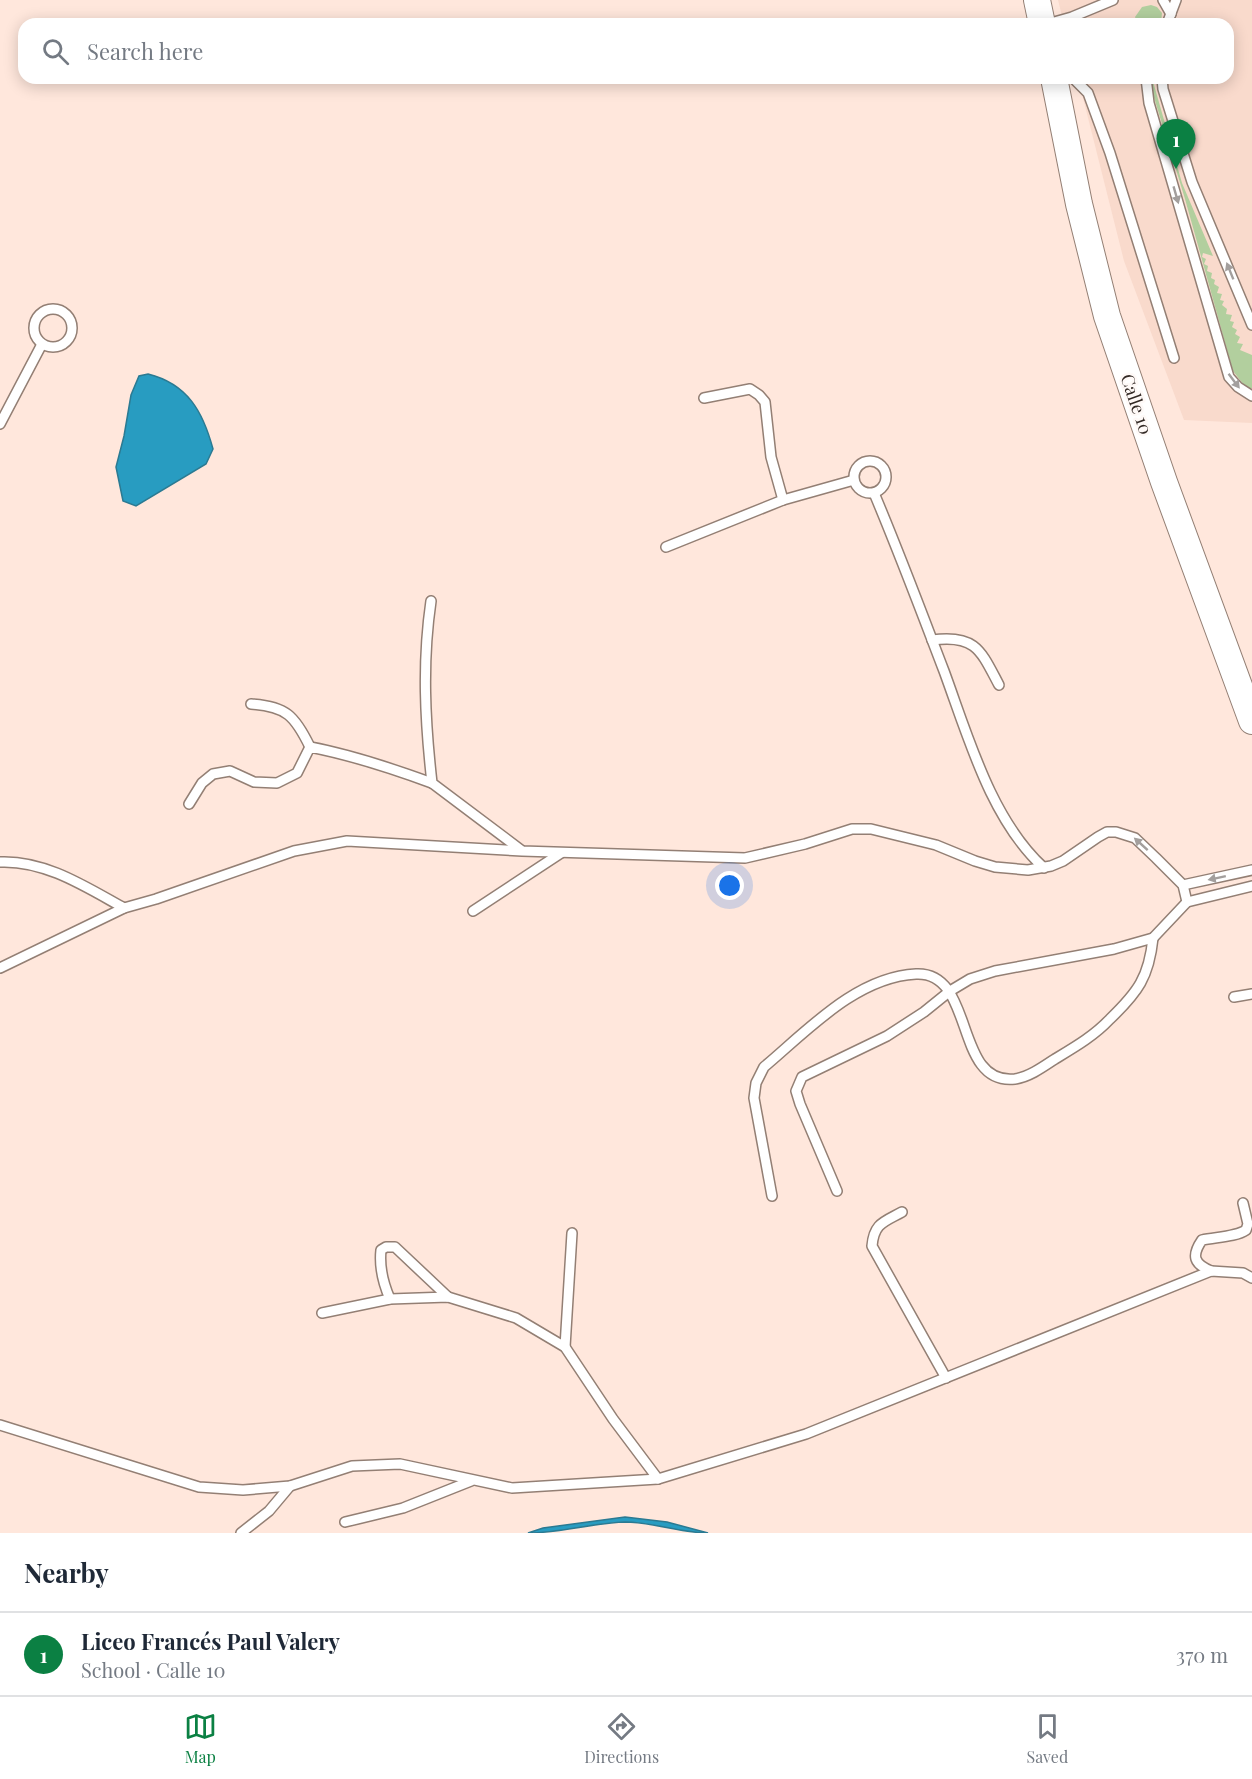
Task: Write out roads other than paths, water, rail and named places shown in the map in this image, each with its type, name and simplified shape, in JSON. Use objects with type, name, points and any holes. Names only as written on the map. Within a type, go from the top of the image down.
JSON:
[{"type":"main road","points":[[1037,0],[1041,18]]},
{"type":"main road","name":"Calle 10","points":[[1064,84],[1089,248],[1107,316],[1164,482],[1252,721]]},
{"type":"lane","points":[[1080,18],[1113,0]]},
{"type":"lane","points":[[1163,0],[1171,14]]},
{"type":"lane","points":[[1169,18],[1176,0]]},
{"type":"lane","points":[[1068,84],[1088,93],[1107,143],[1174,358]]},
{"type":"lane","points":[[1147,84],[1149,103],[1229,377],[1246,394],[1252,396]]},
{"type":"lane","points":[[1163,84],[1192,182],[1252,325]]},
{"type":"lane","points":[[51,308],[64,311],[72,322],[71,336],[62,345],[56,347],[42,344],[34,333],[33,327],[39,314],[51,308]]},
{"type":"lane","points":[[0,424],[42,344]]},
{"type":"lane","points":[[704,398],[750,389],[759,394],[765,402],[771,457],[783,500]]},
{"type":"lane","points":[[872,461],[885,470],[886,482],[874,493],[863,492],[854,480],[857,468],[863,462],[872,461]]},
{"type":"lane","points":[[666,547],[783,500],[854,480]]},
{"type":"lane","points":[[874,493],[905,567],[973,752],[992,795],[1024,847],[1044,868]]},
{"type":"lane","points":[[431,601],[425,652],[426,729],[432,783]]},
{"type":"lane","points":[[932,640],[948,638],[969,642],[981,652],[999,685]]},
{"type":"lane","points":[[251,704],[271,705],[287,713],[298,724],[310,747]]},
{"type":"lane","points":[[310,747],[370,761],[432,783],[522,851]]},
{"type":"lane","points":[[189,804],[202,783],[213,774],[230,771],[254,782],[277,783],[297,773],[310,747]]},
{"type":"lane","points":[[0,968],[124,908],[294,851],[348,841],[561,853],[745,858],[805,844],[852,829],[871,829],[936,845],[975,861],[1012,870],[1044,868],[1063,861],[1107,832],[1116,832],[1135,838],[1183,885],[1187,902]]},
{"type":"lane","points":[[473,910],[561,853]]},
{"type":"lane","points":[[0,862],[16,861],[70,878],[124,908]]},
{"type":"lane","points":[[1183,885],[1252,870]]},
{"type":"lane","points":[[837,1191],[796,1091],[802,1077],[887,1036],[970,979],[994,971],[1114,949],[1153,938],[1187,902],[1252,886]]},
{"type":"lane","points":[[772,1196],[754,1098],[756,1083],[764,1067],[847,997],[886,980],[916,974],[935,976],[950,991],[977,1058],[992,1075],[1014,1079],[1036,1072],[1095,1034],[1132,998],[1143,979],[1151,957],[1153,938]]},
{"type":"lane","points":[[1234,997],[1252,994]]},
{"type":"lane","points":[[1243,1203],[1248,1224],[1246,1230],[1239,1235],[1221,1235],[1202,1240],[1195,1250],[1201,1267],[1211,1271],[1243,1273],[1252,1278]]},
{"type":"lane","points":[[902,1212],[879,1225],[873,1233],[872,1246],[946,1378]]},
{"type":"lane","points":[[565,1347],[572,1233]]},
{"type":"lane","points":[[390,1299],[384,1285],[380,1263],[381,1250],[386,1247],[395,1247],[448,1297]]},
{"type":"lane","points":[[0,1425],[199,1486],[243,1490],[291,1486],[352,1466],[400,1464],[512,1488],[658,1479],[806,1434],[1211,1271]]},
{"type":"lane","points":[[322,1313],[390,1299],[448,1297],[516,1318],[565,1347],[613,1419],[658,1479]]},
{"type":"lane","points":[[345,1522],[403,1508],[472,1480]]},
{"type":"lane","points":[[241,1533],[268,1511],[291,1486]]},
{"type":"water","points":[[148,374],[174,385],[192,401],[204,423],[213,449],[206,464],[136,506],[123,501],[116,467],[131,395],[139,376]]},
{"type":"water","points":[[625,1517],[667,1522],[708,1533],[625,1522],[528,1533],[543,1528]]},
{"type":"place","name":"Liceo Francés Paul Valery","points":[[1176,169]]}]
